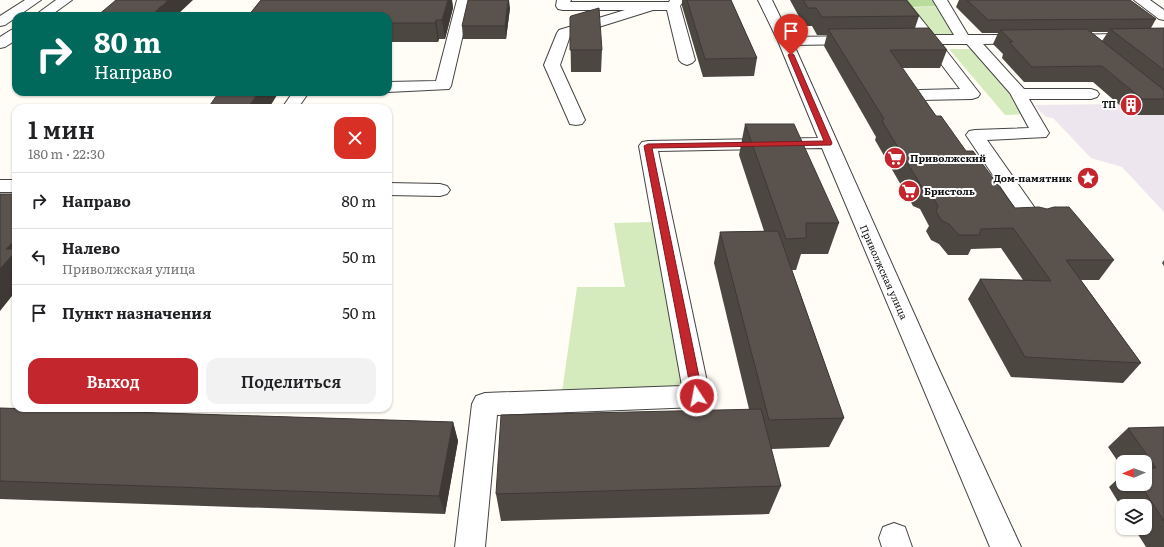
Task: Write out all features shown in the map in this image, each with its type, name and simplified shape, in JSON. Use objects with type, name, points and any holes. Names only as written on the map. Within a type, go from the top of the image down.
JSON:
[{"type":"street","points":[[0,10],[19,0]]},
{"type":"street","points":[[15,12],[34,0]]},
{"type":"street","points":[[47,12],[64,0]]},
{"type":"street","points":[[392,87],[443,86],[464,0]]},
{"type":"street","points":[[564,0],[564,6],[631,3],[652,6]]},
{"type":"street","name":"Приволжская улица","points":[[765,0],[785,41],[1006,546]]},
{"type":"street","points":[[853,0],[856,4],[901,4],[972,94],[920,95]]},
{"type":"street","points":[[940,0],[967,40],[1019,94],[1040,133],[975,135],[1034,221]]},
{"type":"street","points":[[1141,0],[1164,16]]},
{"type":"street","points":[[576,120],[552,65],[564,34],[652,6],[675,3],[687,60]]},
{"type":"street","points":[[0,22],[12,14]]},
{"type":"street","points":[[0,44],[12,36]]},
{"type":"street","points":[[1053,39],[1164,37]]},
{"type":"street","points":[[1083,38],[1100,52]]},
{"type":"street","points":[[897,40],[1038,39]]},
{"type":"street","points":[[785,41],[873,40]]},
{"type":"street","points":[[1019,94],[1091,94]]},
{"type":"street","points":[[470,547],[485,404],[697,396],[648,146],[829,143]]},
{"type":"street","points":[[0,186],[12,186]]},
{"type":"street","points":[[392,189],[440,190]]},
{"type":"shaded area","points":[[1130,94],[1154,115],[1164,114],[1164,212],[1122,167],[1091,158],[1053,118],[1046,117],[1034,105],[1120,104]]},
{"type":"green space","points":[[877,0],[932,0],[937,6],[912,7],[898,2]]},
{"type":"green space","points":[[937,6],[964,40],[933,40],[907,8]]},
{"type":"green space","points":[[949,49],[970,49],[1027,114],[1005,115]]},
{"type":"green space","points":[[654,222],[687,386],[562,392],[577,287],[625,287],[614,223]]},
{"type":"building","points":[[116,0],[168,0],[154,12],[102,12]]},
{"type":"building","points":[[261,0],[448,0],[442,20],[436,20],[435,23],[392,23],[392,12],[251,12]]},
{"type":"building","points":[[468,0],[508,0],[505,26],[462,26]]},
{"type":"building","points":[[687,0],[731,0],[757,58],[705,59]]},
{"type":"building","points":[[803,0],[906,0],[919,16],[822,17],[816,8],[808,8]]},
{"type":"building","points":[[967,0],[1130,0],[1156,19],[988,20]]},
{"type":"building","points":[[599,8],[602,50],[570,50],[570,17]]},
{"type":"building","points":[[929,28],[947,50],[890,50],[936,116],[941,116],[966,151],[973,151],[1015,208],[1039,207],[1047,209],[1054,207],[1069,207],[1114,260],[1066,260],[1141,363],[1025,357],[980,279],[1051,281],[1013,228],[981,229],[979,235],[959,235],[949,224],[941,220],[936,211],[938,206],[929,189],[922,187],[882,121],[884,119],[828,29]]},
{"type":"building","points":[[1164,28],[1164,70],[1110,29]]},
{"type":"building","points":[[1087,29],[1164,90],[1164,99],[1142,99],[1102,66],[1032,67],[1009,42],[1013,42],[1000,30]]},
{"type":"building","points":[[216,96],[256,96],[250,104],[211,104]]},
{"type":"building","points":[[745,124],[794,124],[839,223],[806,223],[806,238],[786,239]]},
{"type":"building","points":[[0,194],[12,194],[12,242],[6,249],[12,249],[12,256],[0,269]]},
{"type":"building","points":[[778,231],[844,418],[769,420],[720,232]]},
{"type":"building","points":[[0,408],[12,408],[12,412],[129,412],[453,422],[439,496],[0,481]]},
{"type":"building","points":[[761,409],[781,486],[496,494],[501,415]]},
{"type":"building","points":[[1164,427],[1164,521],[1152,502],[1152,499],[1150,499],[1145,491],[1152,491],[1152,468],[1156,468],[1152,462],[1152,455],[1147,455],[1128,428]]},
{"type":"place","name":"ТП","points":[[1131,105]]},
{"type":"place","name":"Приволжский","points":[[895,158]]},
{"type":"place","name":"Дом-памятник","points":[[1088,178]]},
{"type":"place","name":"Бристоль","points":[[909,191]]},
{"type":"route","points":[[697,396],[648,146],[829,143],[791,55]]}]
